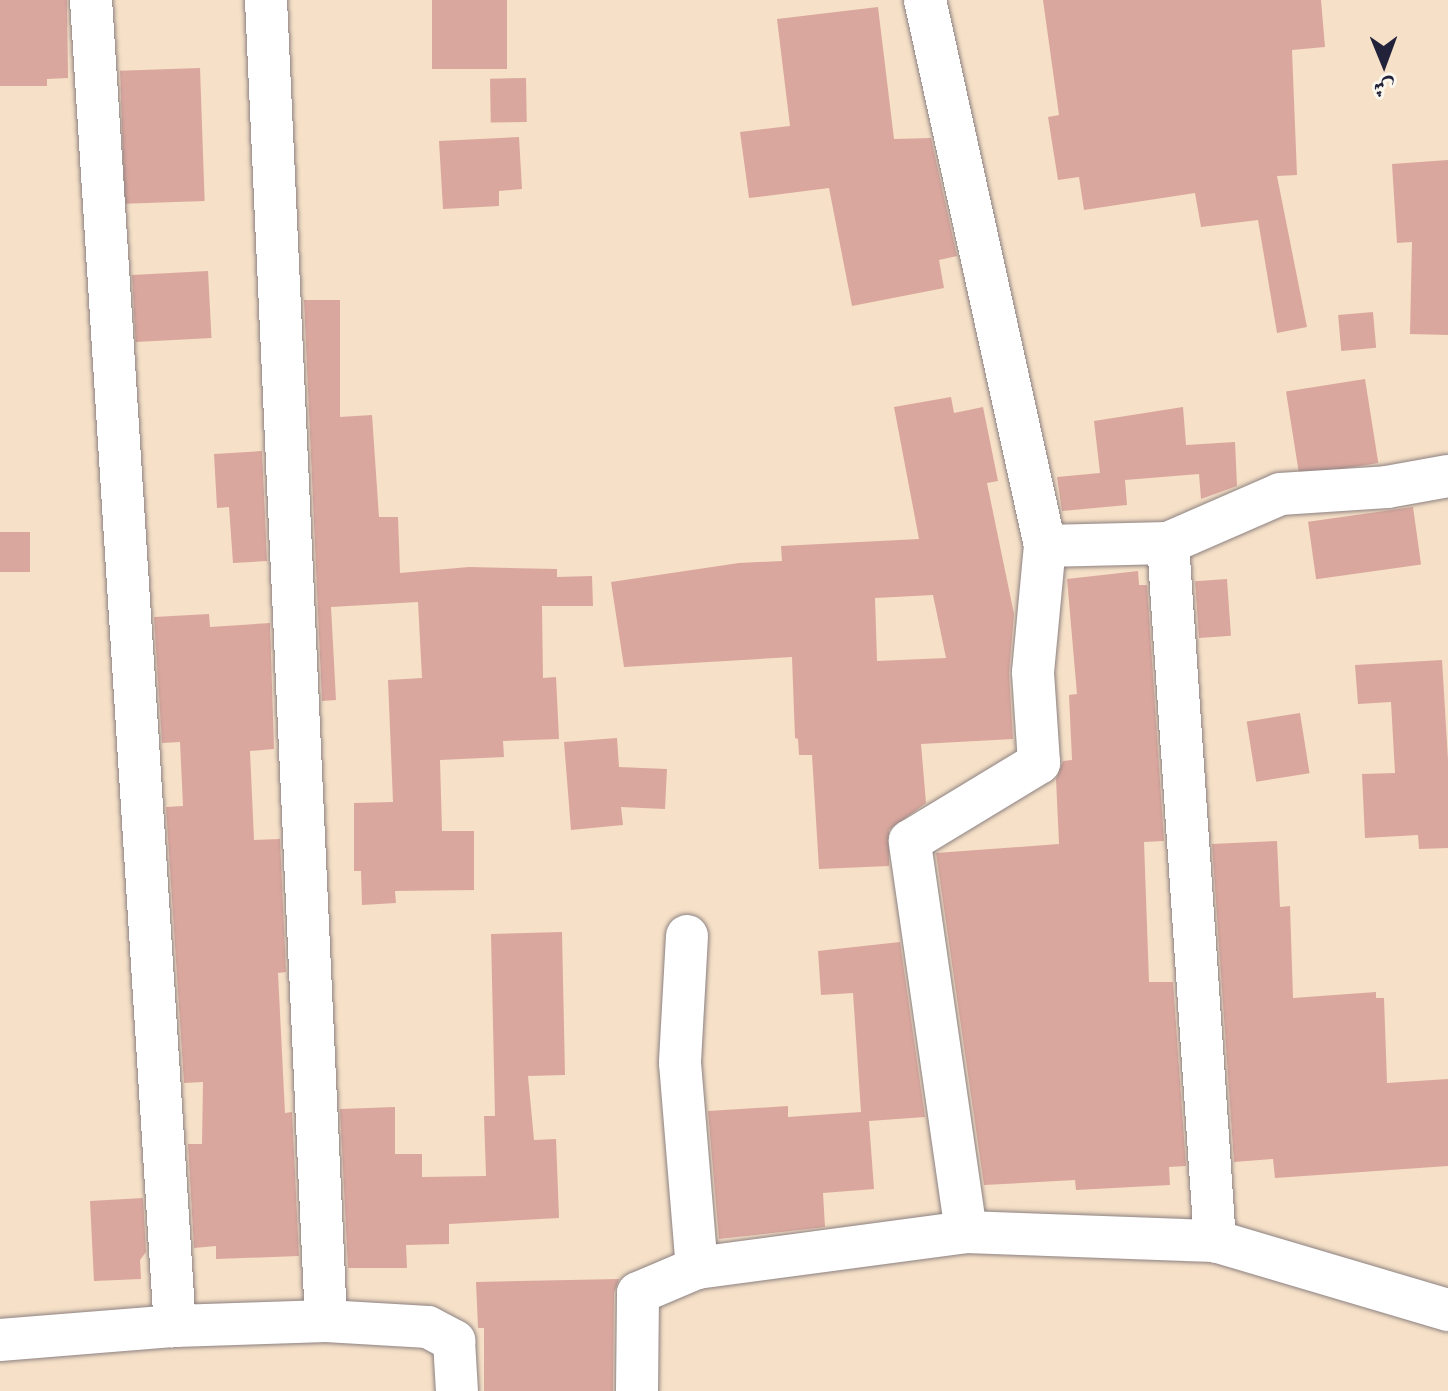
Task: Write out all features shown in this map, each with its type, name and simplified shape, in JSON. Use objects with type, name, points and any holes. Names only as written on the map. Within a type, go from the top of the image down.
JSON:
[{"type":"street","points":[[91,0],[175,1326]]},
{"type":"street","points":[[266,0],[326,1321]]},
{"type":"street","points":[[925,0],[1045,546],[1033,672],[1039,763],[910,841],[966,1232]]},
{"type":"street","points":[[1045,546],[1168,543],[1280,494],[1387,487],[1448,476]]},
{"type":"street","points":[[1168,543],[1215,1241]]},
{"type":"street","points":[[687,936],[680,1063],[697,1268]]},
{"type":"street","points":[[637,1391],[638,1293],[697,1268],[966,1232],[1215,1241],[1448,1310]]},
{"type":"street","points":[[0,1340],[175,1326],[326,1321],[428,1327],[454,1341],[457,1391]]},
{"type":"building","points":[[0,0],[67,0],[68,78],[47,79],[47,86],[0,86]]},
{"type":"building","points":[[432,0],[507,0],[507,69],[432,69]]},
{"type":"building","points":[[1043,0],[1321,0],[1325,47],[1292,50],[1297,175],[1277,176],[1307,327],[1277,333],[1258,220],[1201,227],[1195,193],[1084,210],[1079,177],[1058,180],[1048,117],[1059,115]]},
{"type":"building","points":[[878,7],[894,139],[931,138],[957,256],[939,260],[944,288],[852,306],[829,188],[749,198],[740,132],[790,126],[777,19]]},
{"type":"building","points":[[200,68],[205,201],[125,204],[120,71]]},
{"type":"building","points":[[526,78],[527,122],[491,123],[490,79]]},
{"type":"building","points":[[519,137],[522,189],[499,191],[499,206],[443,209],[439,141]]},
{"type":"building","points":[[1448,160],[1448,335],[1410,334],[1412,242],[1397,243],[1392,164]]},
{"type":"building","points":[[208,271],[212,338],[136,342],[132,275]]},
{"type":"building","points":[[304,300],[340,300],[340,417],[372,415],[379,517],[398,517],[400,573],[469,567],[557,569],[557,577],[592,576],[593,606],[542,606],[543,678],[556,677],[559,739],[503,741],[504,757],[440,760],[442,831],[474,831],[474,890],[395,891],[396,903],[362,905],[361,871],[354,871],[354,803],[393,802],[388,680],[422,678],[418,602],[331,607],[336,700],[322,701]]},
{"type":"building","points":[[1373,312],[1376,348],[1341,351],[1338,315]]},
{"type":"building","points":[[1365,379],[1378,463],[1299,475],[1286,392]]},
{"type":"building","points":[[951,397],[954,413],[983,407],[998,481],[987,483],[1014,614],[1009,673],[1013,739],[921,744],[926,803],[889,830],[889,866],[819,869],[812,755],[799,755],[798,739],[795,738],[792,657],[624,667],[611,582],[739,563],[782,561],[781,546],[919,539],[894,407]],"holes":[[[933,595],[946,658],[877,661],[875,598]]]},
{"type":"building","points":[[1183,407],[1186,445],[1235,442],[1237,486],[1201,499],[1199,474],[1125,480],[1127,505],[1062,511],[1057,477],[1100,473],[1094,421]]},
{"type":"building","points":[[262,451],[267,561],[233,563],[229,507],[217,508],[214,454]]},
{"type":"building","points":[[1413,507],[1421,564],[1316,579],[1308,522]]},
{"type":"building","points":[[0,532],[30,532],[30,572],[0,572]]},
{"type":"building","points":[[1138,571],[1139,585],[1147,585],[1164,841],[1144,842],[1149,982],[1173,982],[1186,1166],[1169,1167],[1170,1185],[1076,1190],[1075,1180],[984,1185],[936,853],[1059,844],[1056,779],[1063,761],[1072,760],[1069,695],[1077,694],[1067,579]]},
{"type":"building","points":[[1227,579],[1231,636],[1199,638],[1195,581]]},
{"type":"building","points":[[209,614],[210,627],[270,623],[274,749],[250,751],[254,840],[280,839],[286,972],[278,973],[285,1113],[292,1112],[299,1256],[216,1259],[216,1246],[194,1248],[188,1144],[202,1144],[203,1082],[184,1083],[166,807],[183,806],[180,742],[162,743],[154,617]]},
{"type":"building","points":[[1442,660],[1448,760],[1448,848],[1419,849],[1418,835],[1365,838],[1362,774],[1395,773],[1391,702],[1358,704],[1355,665]]},
{"type":"building","points":[[1300,713],[1310,773],[1256,782],[1247,721]]},
{"type":"building","points":[[617,738],[619,767],[667,769],[665,809],[621,807],[623,825],[571,830],[564,742]]},
{"type":"building","points":[[1277,841],[1280,907],[1290,906],[1293,998],[1376,992],[1376,998],[1384,998],[1387,1083],[1448,1079],[1448,1166],[1275,1178],[1273,1159],[1234,1162],[1212,844]]},
{"type":"building","points":[[562,932],[565,1075],[528,1076],[534,1140],[556,1139],[559,1218],[449,1224],[449,1244],[406,1245],[407,1268],[348,1268],[340,1109],[395,1107],[395,1154],[422,1154],[422,1177],[486,1176],[484,1116],[495,1116],[491,934]]},
{"type":"building","points":[[900,942],[925,1117],[869,1121],[874,1189],[823,1193],[825,1227],[719,1239],[708,1111],[788,1106],[788,1117],[861,1112],[853,993],[821,995],[818,951]]},
{"type":"building","points":[[143,1198],[146,1252],[140,1260],[141,1279],[94,1281],[90,1201]]},
{"type":"building","points":[[619,1279],[614,1293],[613,1391],[484,1391],[484,1328],[478,1328],[476,1282]]}]
